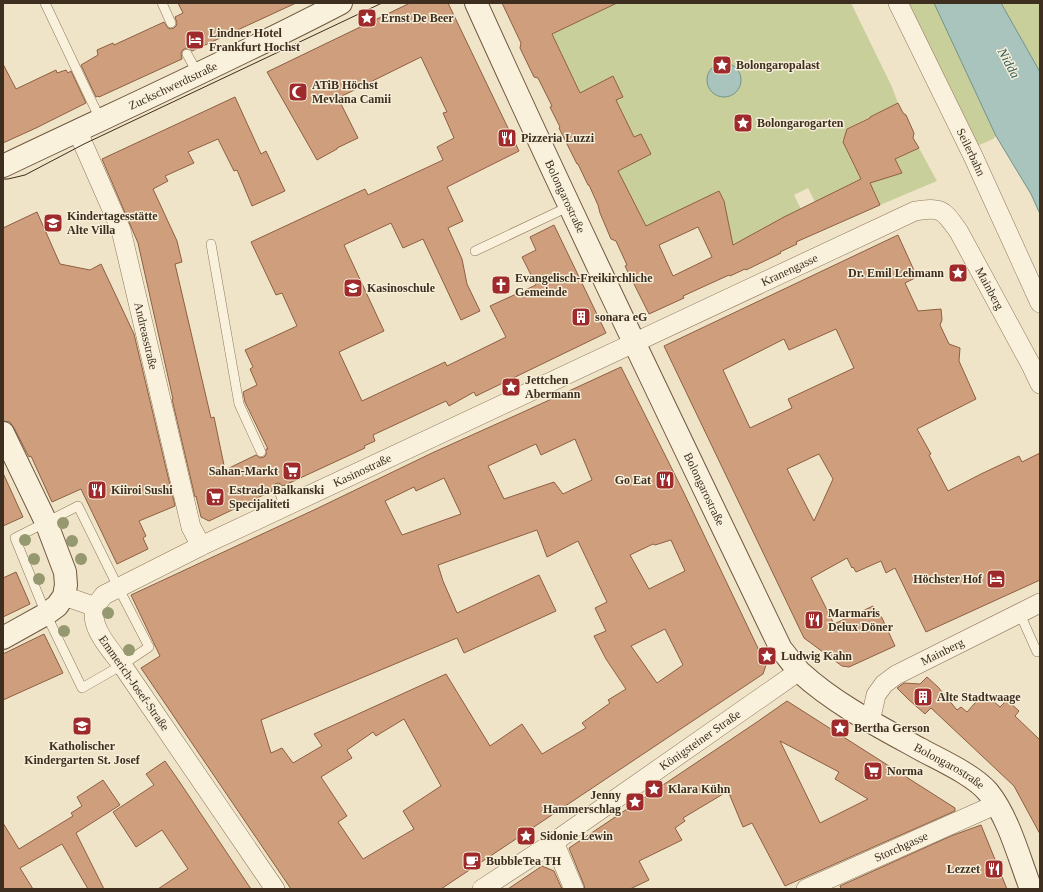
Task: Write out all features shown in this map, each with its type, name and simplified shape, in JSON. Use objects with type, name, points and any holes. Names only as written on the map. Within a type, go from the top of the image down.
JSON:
[{"type":"street","name":"Zuckschwerdtstraße","points":[[3,166],[198,74],[341,3]]},
{"type":"street","name":"Bolongarostraße","points":[[476,3],[634,343],[781,649],[799,671],[828,694],[870,722],[972,777],[988,791],[1008,825],[1030,889]]},
{"type":"street","name":"Seilerbahn","points":[[898,3],[973,156],[1040,303]]},
{"type":"street","name":"Andreasstraße","points":[[78,130],[121,230],[191,526],[201,546]]},
{"type":"street","name":"Kranengasse","points":[[634,343],[915,210],[927,208],[938,209],[946,214]]},
{"type":"street","name":"Mainberg","points":[[946,214],[959,232],[1036,363],[1040,384]]},
{"type":"street","name":"Kasinostraße","points":[[96,607],[104,595],[201,546],[281,497],[634,343]]},
{"type":"street","points":[[3,433],[46,522],[65,572],[66,585],[64,596],[57,606],[46,614],[3,638]]},
{"type":"street","points":[[64,596],[96,607]]},
{"type":"street","name":"Mainberg","points":[[870,722],[876,696],[884,684],[896,675],[1040,603]]},
{"type":"street","name":"Emmerich-Josef-Straße","points":[[96,607],[94,618],[98,632],[275,889]]},
{"type":"street","name":"Königsteiner Straße","points":[[482,889],[554,842],[799,671]]},
{"type":"street","name":"Storchgasse","points":[[806,889],[997,804]]},
{"type":"street","points":[[554,842],[574,889]]},
{"type":"lane","points":[[45,3],[100,119]]},
{"type":"lane","points":[[162,3],[171,22]]},
{"type":"lane","points":[[187,54],[198,74]]},
{"type":"lane","points":[[475,252],[570,206]]},
{"type":"lane","points":[[211,244],[239,404],[261,452]]},
{"type":"lane","points":[[78,506],[118,587],[150,647],[82,688],[46,614],[15,538],[78,506]]},
{"type":"lane","points":[[1020,614],[1037,652]]},
{"type":"green space","name":"Bolongarogarten","points":[[617,3],[851,3],[892,87],[898,103],[848,128],[848,136],[842,140],[849,154],[902,173],[895,159],[919,148],[937,181],[880,205],[867,177],[815,202],[808,188],[794,195],[801,209],[733,245],[724,201],[719,191],[646,226],[618,171],[651,154],[641,134],[634,137],[616,100],[623,96],[613,76],[580,93],[552,34]]},
{"type":"green space","points":[[907,3],[934,3],[996,136],[993,139],[977,146]]},
{"type":"green space","points":[[1001,3],[1040,3],[1040,72]]},
{"type":"water","name":"Nidda","points":[[934,3],[1001,3],[1040,72],[1040,214],[1031,194],[996,136]]},
{"type":"water","points":[[721,63],[727,63],[731,64],[738,70],[741,80],[740,87],[734,94],[727,97],[721,97],[717,96],[710,90],[707,83],[707,77],[708,73],[714,66]]},
{"type":"building","points":[[178,3],[296,3],[192,51],[190,49],[184,49],[181,53],[182,59],[99,97],[96,97],[81,65],[98,55],[97,50],[113,43],[114,45],[164,22],[168,28],[174,28],[177,23],[175,17],[183,13]]},
{"type":"building","points":[[410,3],[448,3],[519,151],[447,187],[463,221],[448,228],[462,259],[467,284],[480,311],[461,320],[423,239],[403,248],[391,223],[344,245],[384,331],[339,352],[362,401],[445,362],[447,366],[506,337],[490,306],[536,285],[522,257],[536,250],[530,237],[554,225],[606,333],[476,396],[474,392],[449,406],[446,401],[373,435],[375,441],[364,446],[365,448],[283,486],[279,483],[275,484],[272,491],[209,521],[201,517],[196,496],[195,497],[138,243],[102,159],[235,97],[261,154],[266,151],[285,191],[252,206],[237,170],[234,171],[218,139],[188,152],[194,163],[165,176],[168,181],[153,189],[177,241],[182,262],[175,264],[211,418],[214,417],[225,470],[256,455],[260,458],[264,457],[266,455],[266,449],[268,449],[245,402],[243,392],[257,385],[250,369],[253,367],[245,350],[297,326],[282,293],[276,295],[251,242],[365,189],[368,195],[443,160],[437,147],[454,138],[443,113],[447,112],[421,57],[338,98],[358,138],[317,160],[267,72]]},
{"type":"building","points":[[502,3],[617,3],[552,34],[580,93],[613,76],[623,97],[616,100],[634,137],[641,134],[651,154],[618,171],[646,226],[719,191],[724,201],[733,245],[784,217],[861,179],[843,142],[847,129],[898,103],[903,113],[906,115],[914,133],[913,138],[919,148],[895,159],[902,173],[870,183],[880,205],[796,242],[797,244],[780,252],[781,253],[746,270],[745,269],[730,276],[729,275],[683,296],[684,298],[649,314],[625,266],[627,265],[616,241],[611,239],[589,185],[559,128],[560,127],[550,107],[552,106],[538,78],[534,77],[520,48],[521,43]],"holes":[[[698,227],[712,257],[673,276],[659,245]]]},
{"type":"building","points":[[3,64],[16,89],[56,70],[57,73],[66,70],[68,73],[71,71],[86,103],[3,143]]},
{"type":"building","points":[[37,212],[60,264],[90,270],[101,264],[134,334],[175,506],[139,521],[146,536],[143,538],[148,549],[117,564],[81,489],[52,502],[31,456],[29,457],[10,422],[3,421],[3,228]]},
{"type":"building","points":[[898,235],[917,277],[905,283],[918,311],[941,309],[942,320],[940,325],[949,344],[960,348],[959,361],[976,399],[917,429],[931,454],[929,455],[948,491],[1019,456],[1022,462],[1040,453],[1040,580],[926,632],[895,568],[886,573],[881,561],[856,572],[853,567],[852,568],[847,558],[811,578],[834,624],[873,606],[882,618],[895,646],[849,667],[842,666],[804,638],[664,346]],"holes":[[[836,329],[854,368],[788,399],[792,408],[750,428],[723,370],[784,339],[789,350]],[[819,454],[833,479],[814,521],[787,469]]]},
{"type":"building","points":[[621,367],[683,491],[766,665],[763,674],[441,889],[291,889],[141,668],[160,656],[131,595],[432,453]],"holes":[[[575,439],[592,480],[563,494],[554,482],[504,499],[488,466],[536,444],[541,455]],[[444,478],[461,514],[402,535],[385,501],[414,487],[416,491]],[[537,530],[547,557],[578,541],[607,602],[595,608],[606,631],[594,636],[606,659],[626,689],[608,700],[610,703],[582,723],[586,728],[542,754],[522,724],[490,746],[446,674],[314,734],[322,746],[293,763],[282,748],[271,753],[261,720],[457,638],[464,653],[556,611],[539,575],[457,613],[443,581],[438,565]],[[671,540],[685,571],[649,589],[630,555],[653,544],[655,545]],[[665,629],[683,665],[657,683],[631,646]],[[404,719],[441,786],[403,811],[414,829],[363,859],[338,822],[347,816],[321,777],[352,758],[347,750],[373,732],[376,736]]]},
{"type":"building","points":[[3,473],[23,517],[3,526]]},
{"type":"building","points":[[16,572],[30,604],[3,617],[3,578]]},
{"type":"building","points":[[44,634],[63,673],[3,700],[3,654]]},
{"type":"building","points":[[927,677],[938,687],[957,710],[961,707],[967,712],[984,693],[1000,707],[1007,700],[1019,711],[1015,716],[1040,740],[1040,834],[1014,786],[931,708],[925,714],[897,688],[904,683],[920,684]]},
{"type":"building","points":[[787,701],[955,808],[955,811],[785,886],[752,823],[743,827],[728,791],[683,818],[685,821],[675,828],[682,840],[639,861],[649,880],[630,889],[585,889],[569,848]],"holes":[[[780,741],[839,772],[835,779],[868,799],[820,823]]]},
{"type":"building","points":[[165,761],[251,889],[158,889],[188,869],[162,830],[136,847],[113,812],[154,785],[146,774]]},
{"type":"building","points":[[103,780],[120,805],[76,833],[104,889],[88,889],[62,844],[20,868],[33,889],[3,889],[3,823],[19,849],[73,816],[71,813],[82,806],[77,797]]},
{"type":"building","points":[[981,825],[1007,889],[841,889],[840,886],[951,836]]},
{"type":"building","points":[[542,866],[554,871],[562,889],[508,889]]},
{"type":"tram line","points":[[3,179],[25,175],[84,144],[382,3]]},
{"type":"place","name":"Ernst De Beer","points":[[367,18]]},
{"type":"place","name":"Lindner Hotel Frankfurt Hochst","points":[[195,40]]},
{"type":"place","name":"Bolongaropalast","points":[[722,65]]},
{"type":"place","name":"ATiB Höchst Mevlana Camii","points":[[298,92]]},
{"type":"place","name":"Bolongarogarten","points":[[743,123]]},
{"type":"place","name":"Pizzeria Luzzi","points":[[507,138]]},
{"type":"place","name":"Kindertagesstätte Alte Villa","points":[[53,223]]},
{"type":"place","name":"Dr. Emil Lehmann","points":[[958,273]]},
{"type":"place","name":"Evangelisch-Freikirchliche Gemeinde","points":[[501,285]]},
{"type":"place","name":"Kasinoschule","points":[[353,288]]},
{"type":"place","name":"sonara eG","points":[[581,317]]},
{"type":"place","name":"Jettchen Abermann","points":[[511,387]]},
{"type":"place","name":"Sahan-Markt","points":[[292,471]]},
{"type":"place","name":"Go Eat","points":[[665,480]]},
{"type":"place","name":"Kiiroi Sushi","points":[[97,490]]},
{"type":"place","name":"Estrada Balkanski Specijaliteti","points":[[215,497]]},
{"type":"place","name":"Höchster Hof","points":[[996,579]]},
{"type":"place","name":"Marmaris Delux Döner","points":[[814,620]]},
{"type":"place","name":"Ludwig Kahn","points":[[767,656]]},
{"type":"place","name":"Alte Stadtwaage","points":[[923,697]]},
{"type":"place","name":"Katholischer Kindergarten St. Josef","points":[[82,726]]},
{"type":"place","name":"Bertha Gerson","points":[[840,728]]},
{"type":"place","name":"Norma","points":[[873,771]]},
{"type":"place","name":"Klara Kühn","points":[[654,789]]},
{"type":"place","name":"Jenny Hammerschlag","points":[[635,802]]},
{"type":"place","name":"Sidonie Lewin","points":[[526,836]]},
{"type":"place","name":"BubbleTea TH","points":[[472,861]]},
{"type":"place","name":"Lezzet","points":[[994,869]]}]
